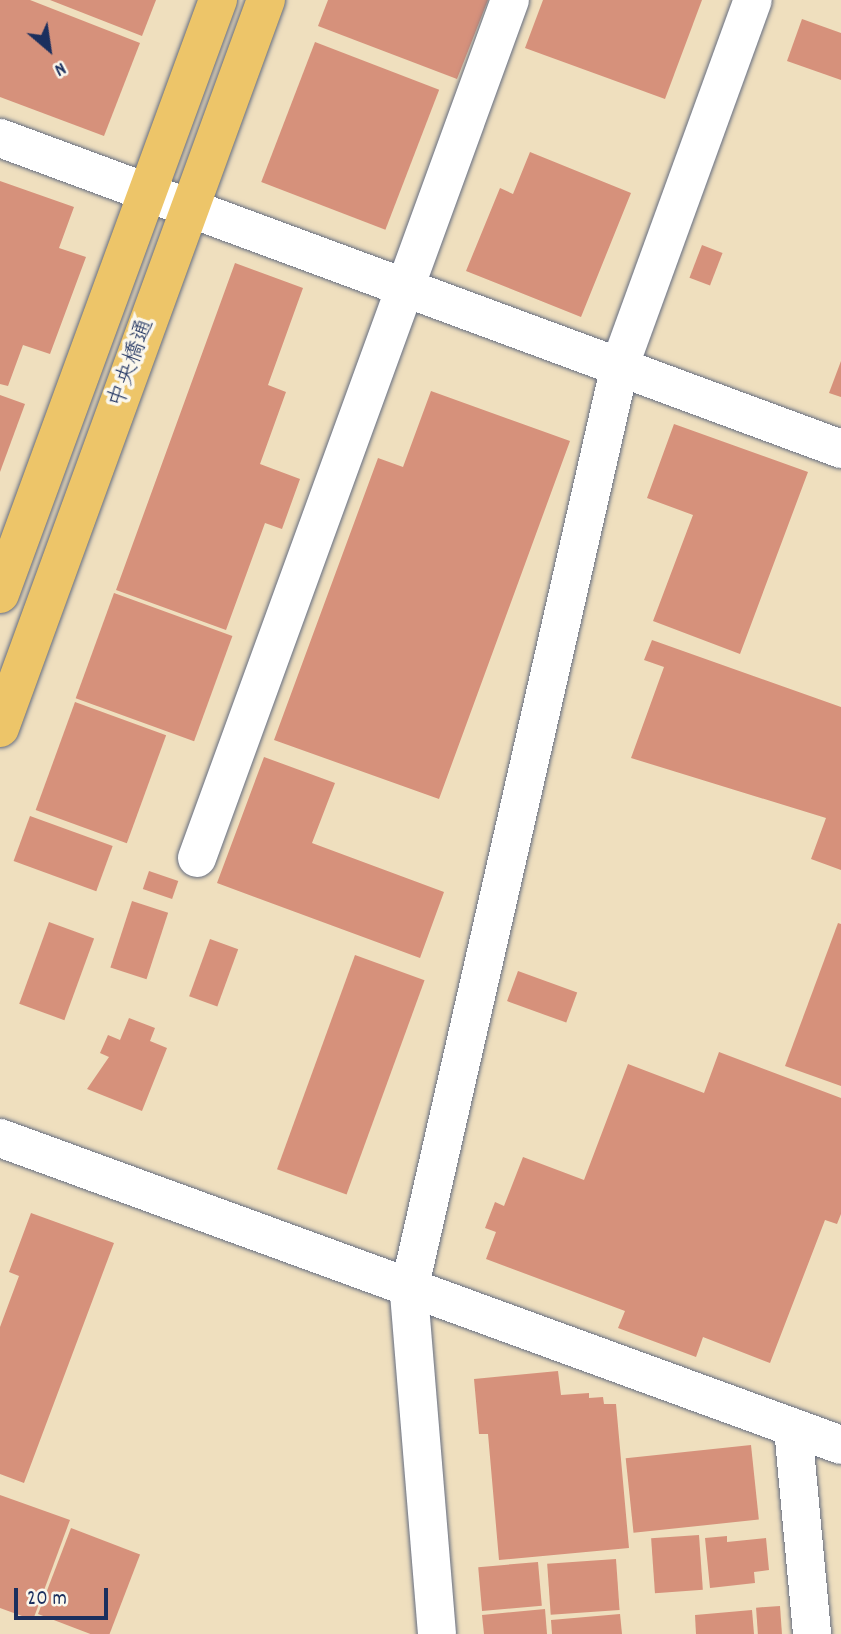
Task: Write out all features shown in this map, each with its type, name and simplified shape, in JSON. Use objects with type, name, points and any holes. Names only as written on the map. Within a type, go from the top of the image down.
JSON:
[{"type":"main road","name":"中央橋通","points":[[0,594],[218,0]]},
{"type":"main road","name":"中央橋通","points":[[0,728],[267,0]]},
{"type":"street","points":[[197,858],[510,0]]},
{"type":"street","points":[[437,1634],[409,1290],[620,365],[753,0]]},
{"type":"street","points":[[0,138],[405,289],[620,365],[841,449]]},
{"type":"street","points":[[0,1139],[841,1446]]},
{"type":"street","points":[[793,1428],[812,1634]]},
{"type":"building","points":[[0,0],[30,0],[140,43],[104,136],[0,97]]},
{"type":"building","points":[[50,0],[156,0],[142,36]]},
{"type":"building","points":[[328,0],[488,0],[457,79],[318,26]]},
{"type":"building","points":[[543,0],[702,0],[665,99],[525,48]]},
{"type":"building","points":[[802,19],[841,33],[841,80],[787,61]]},
{"type":"building","points":[[315,42],[439,90],[385,230],[261,182]]},
{"type":"building","points":[[530,152],[631,193],[581,317],[466,271],[500,188],[513,194]]},
{"type":"building","points":[[0,181],[74,207],[59,248],[86,257],[50,354],[23,345],[8,386],[0,384]]},
{"type":"building","points":[[702,245],[723,253],[710,286],[689,278]]},
{"type":"building","points":[[235,263],[303,288],[268,385],[286,392],[260,464],[300,479],[282,529],[265,523],[226,630],[116,590]]},
{"type":"building","points":[[841,361],[841,397],[829,393]]},
{"type":"building","points":[[431,391],[570,441],[439,799],[274,740],[378,458],[403,467]]},
{"type":"building","points":[[0,395],[25,404],[0,472]]},
{"type":"building","points":[[674,424],[808,472],[740,654],[653,621],[693,515],[647,498]]},
{"type":"building","points":[[114,593],[232,636],[194,741],[76,698]]},
{"type":"building","points":[[652,640],[841,707],[841,870],[811,859],[826,818],[631,758],[664,667],[644,660]]},
{"type":"building","points":[[75,702],[166,735],[127,843],[36,810]]},
{"type":"building","points":[[264,757],[335,783],[312,843],[444,892],[420,958],[217,883]]},
{"type":"building","points":[[30,816],[113,846],[96,891],[14,861]]},
{"type":"building","points":[[149,871],[178,881],[172,899],[143,889]]},
{"type":"building","points":[[132,901],[168,913],[147,979],[110,968]]},
{"type":"building","points":[[49,922],[94,938],[64,1020],[19,1004]]},
{"type":"building","points":[[838,923],[841,924],[841,1086],[785,1066]]},
{"type":"building","points":[[210,939],[238,949],[217,1007],[189,996]]},
{"type":"building","points":[[355,955],[425,980],[347,1195],[277,1169]]},
{"type":"building","points":[[518,971],[577,993],[566,1023],[507,1001]]},
{"type":"building","points":[[129,1018],[155,1028],[150,1041],[167,1048],[142,1111],[87,1089],[109,1057],[100,1053],[108,1035],[120,1040]]},
{"type":"building","points":[[719,1052],[841,1098],[841,1214],[837,1224],[825,1220],[770,1363],[703,1337],[696,1357],[618,1328],[625,1311],[486,1259],[496,1232],[485,1228],[495,1202],[504,1206],[523,1157],[584,1180],[628,1064],[704,1093]]},
{"type":"building","points":[[31,1213],[114,1243],[24,1483],[0,1474],[0,1327],[19,1276],[9,1272]]},
{"type":"building","points":[[558,1371],[561,1395],[589,1393],[589,1398],[603,1397],[604,1404],[616,1404],[629,1548],[499,1560],[488,1434],[479,1434],[474,1379]]},
{"type":"building","points":[[751,1445],[759,1520],[634,1533],[626,1458]]},
{"type":"building","points":[[0,1495],[70,1520],[33,1620],[0,1608]]},
{"type":"building","points":[[71,1528],[140,1555],[110,1634],[90,1634],[38,1614]]},
{"type":"building","points":[[699,1535],[703,1590],[655,1593],[651,1538]]},
{"type":"building","points":[[727,1536],[727,1542],[766,1538],[769,1570],[754,1572],[755,1583],[710,1588],[705,1538]]},
{"type":"building","points":[[616,1559],[620,1610],[551,1615],[547,1564]]},
{"type":"building","points":[[538,1562],[542,1606],[482,1611],[478,1567]]},
{"type":"building","points":[[780,1606],[782,1634],[758,1634],[756,1608]]},
{"type":"building","points":[[545,1609],[547,1634],[484,1634],[482,1615]]},
{"type":"building","points":[[752,1610],[754,1634],[696,1634],[695,1615]]},
{"type":"building","points":[[620,1614],[622,1634],[552,1634],[551,1620]]}]
